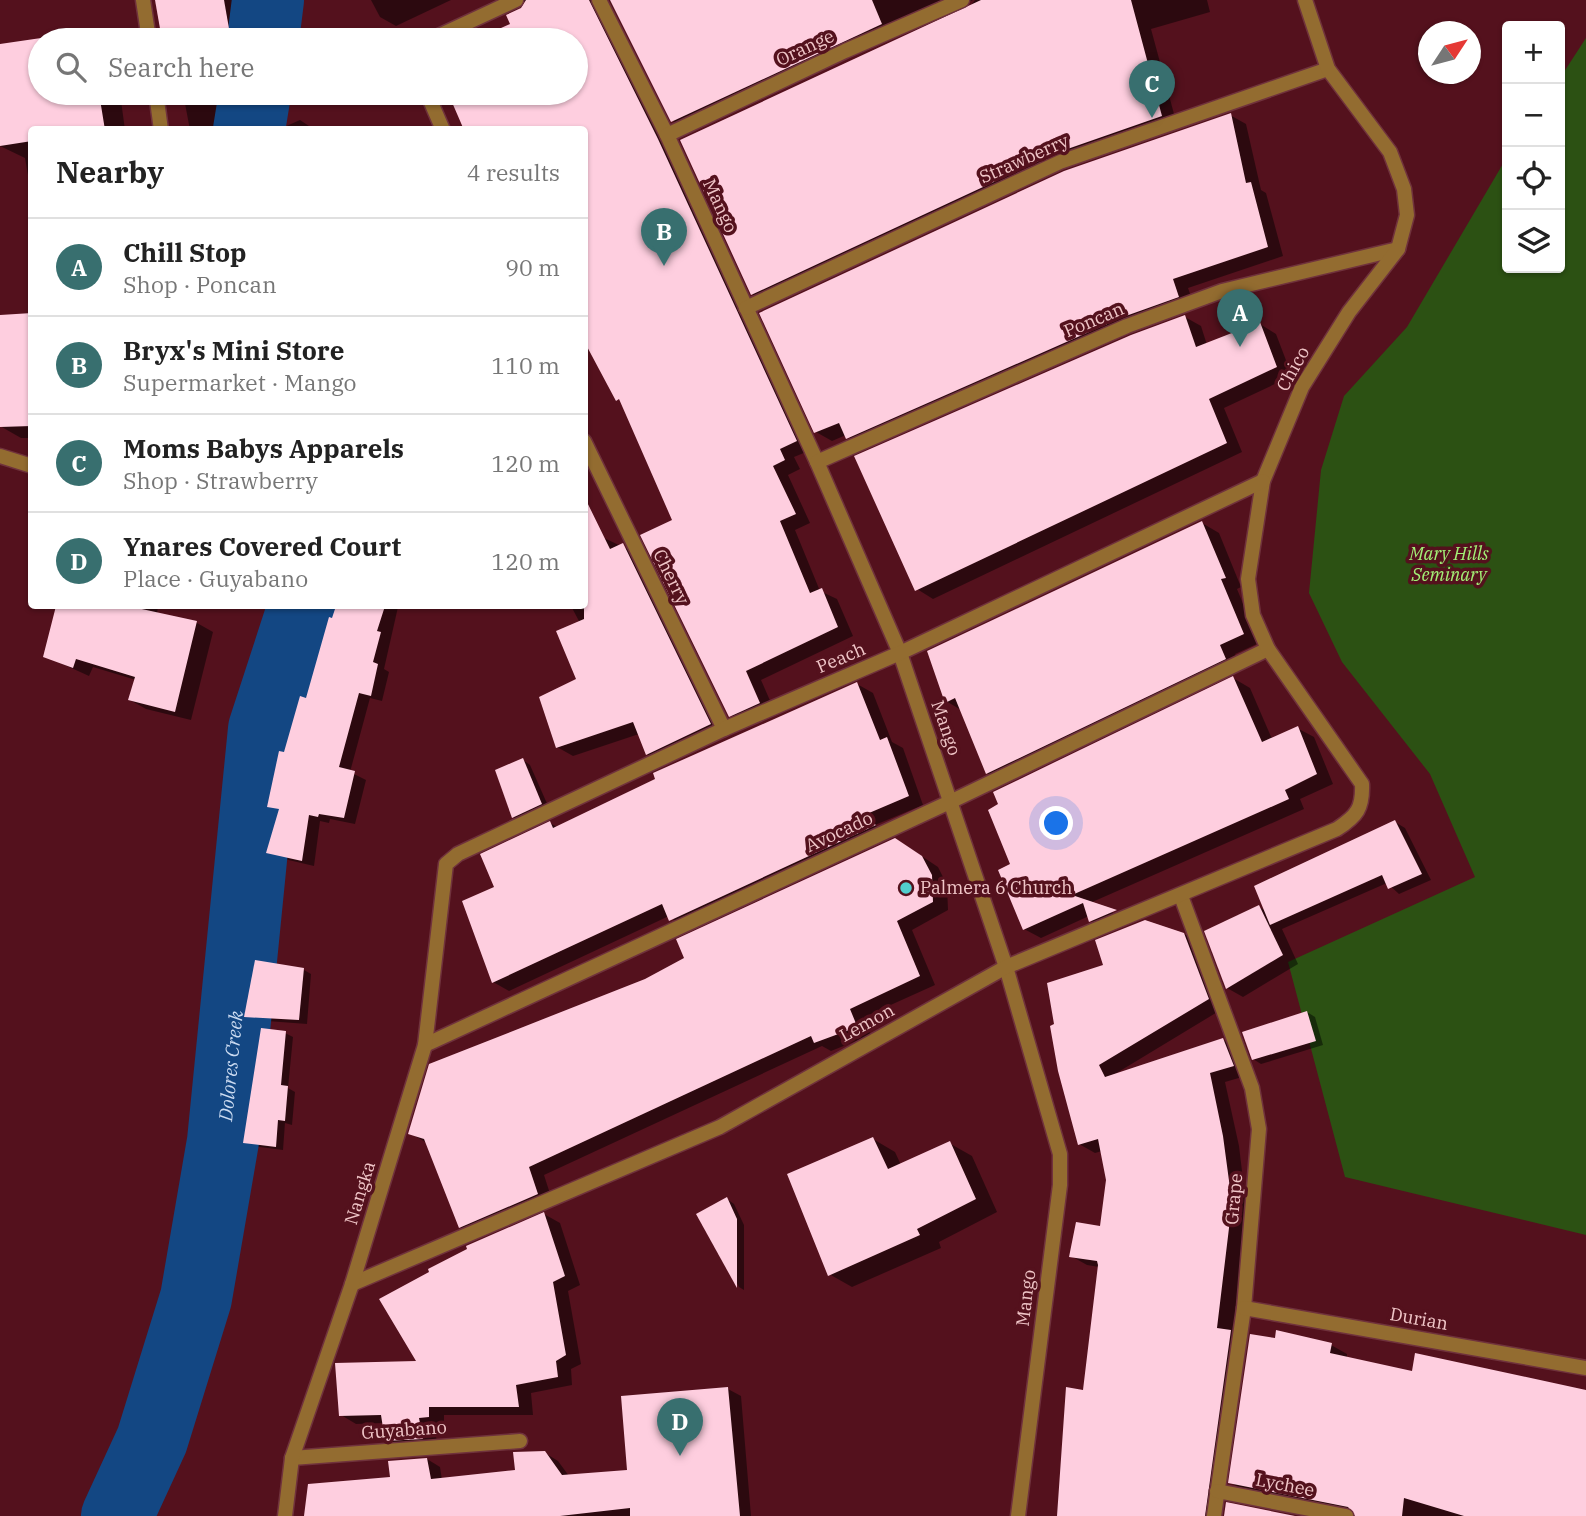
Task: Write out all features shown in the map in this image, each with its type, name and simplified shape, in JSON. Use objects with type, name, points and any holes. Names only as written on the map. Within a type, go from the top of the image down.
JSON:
[{"type":"street","points":[[143,0],[147,28]]},
{"type":"street","points":[[456,28],[516,0]]},
{"type":"street","name":"Mango","points":[[599,0],[667,135],[817,461],[900,653],[1006,967],[1060,1154],[1060,1185],[1018,1516]]},
{"type":"street","name":"Orange","points":[[667,135],[845,51],[962,0]]},
{"type":"street","name":"Chico","points":[[1305,0],[1328,69],[1390,152],[1404,189],[1407,215],[1398,249],[1349,312],[1302,387],[1262,481],[1248,579],[1254,615],[1268,649],[1353,771]]},
{"type":"street","name":"Strawberry","points":[[746,308],[1060,162],[1328,69]]},
{"type":"street","points":[[158,105],[161,126]]},
{"type":"street","points":[[432,105],[441,126]]},
{"type":"street","name":"Poncan","points":[[817,461],[1127,326],[1210,295],[1398,249]]},
{"type":"street","name":"Cherry","points":[[588,449],[724,729]]},
{"type":"street","points":[[0,456],[28,465]]},
{"type":"street","name":"Peach","points":[[444,876],[446,864],[458,854],[724,729],[900,653],[1262,481]]},
{"type":"street","name":"Avocado","points":[[425,1045],[951,801],[1268,649]]},
{"type":"street","name":"Lemon","points":[[352,1284],[720,1127],[1006,967],[1337,829],[1355,817],[1362,803],[1362,784],[1353,771]]},
{"type":"street","name":"Nangka","points":[[285,1516],[292,1458],[352,1284],[425,1045],[444,876]]},
{"type":"street","name":"Grape","points":[[1181,896],[1252,1088],[1259,1129],[1244,1308],[1214,1516]]},
{"type":"street","name":"Durian","points":[[1244,1308],[1586,1368]]},
{"type":"street","name":"Guyabano","points":[[292,1458],[520,1441]]},
{"type":"street","name":"Lychee","points":[[1217,1491],[1346,1516]]},
{"type":"green space","name":"Mary Hills Seminary","points":[[1586,38],[1586,1235],[1345,1177],[1288,962],[1475,877],[1430,774],[1342,662],[1309,593],[1321,470],[1344,396],[1407,327],[1502,166],[1502,273],[1565,273],[1565,70]]},
{"type":"building","points":[[155,0],[224,0],[229,28],[160,28]]},
{"type":"building","points":[[526,0],[589,0],[658,139],[797,441],[780,449],[785,460],[773,466],[796,514],[780,521],[810,593],[822,588],[838,627],[746,671],[760,703],[729,717],[640,535],[672,520],[619,399],[616,401],[588,348],[588,126],[462,126],[453,105],[588,105],[588,28],[501,28],[510,24],[506,15],[521,8]]},
{"type":"building","points":[[610,0],[872,0],[882,24],[671,122]]},
{"type":"building","points":[[981,0],[1131,0],[1162,116],[1056,153],[751,295],[680,140]]},
{"type":"building","points":[[28,40],[28,105],[101,105],[104,126],[28,126],[28,142],[0,146],[0,44]]},
{"type":"building","points":[[1231,113],[1246,183],[1251,182],[1268,247],[1173,279],[1179,297],[1123,317],[846,439],[839,423],[814,433],[759,313],[1064,171]]},
{"type":"building","points":[[28,313],[28,426],[0,427],[0,315]]},
{"type":"building","points":[[1185,315],[1196,347],[1260,322],[1277,367],[1209,399],[1227,443],[915,591],[854,456],[1131,335]]},
{"type":"building","points":[[588,504],[610,549],[623,543],[711,724],[646,755],[633,722],[556,748],[539,697],[576,679],[556,631],[584,619],[584,609],[588,609]]},
{"type":"building","points":[[1202,521],[1226,578],[1221,579],[1244,634],[1220,645],[1226,659],[986,774],[955,698],[945,703],[927,651]]},
{"type":"building","points":[[55,609],[142,609],[197,621],[175,712],[128,700],[135,677],[76,659],[73,668],[43,657]]},
{"type":"building","points":[[335,609],[384,609],[377,631],[381,632],[373,662],[378,664],[371,696],[359,693],[339,767],[355,771],[344,818],[309,815],[302,861],[266,853],[279,809],[267,807],[279,751],[284,752],[300,696],[306,698],[329,617],[332,618]]},
{"type":"building","points":[[1233,676],[1262,742],[1298,726],[1317,774],[1285,790],[1289,799],[1072,895],[1117,910],[1089,922],[1083,903],[1023,930],[998,870],[1010,864],[988,810],[998,804],[993,792]]},
{"type":"building","points":[[857,682],[880,740],[887,737],[909,796],[862,816],[876,825],[669,921],[662,904],[492,983],[462,901],[494,887],[480,854],[550,821],[553,828],[655,779],[653,773]]},
{"type":"building","points":[[523,758],[542,804],[512,818],[495,770]]},
{"type":"building","points":[[1395,820],[1422,874],[1388,889],[1382,875],[1270,925],[1254,886]]},
{"type":"building","points":[[895,838],[922,856],[932,875],[933,902],[897,921],[920,976],[850,1009],[857,1026],[852,1029],[814,1043],[811,1036],[529,1167],[538,1194],[459,1228],[424,1139],[408,1134],[429,1064],[645,979],[684,958],[676,939]]},
{"type":"building","points":[[1259,905],[1283,955],[1226,989],[1204,931]]},
{"type":"building","points":[[1145,920],[1184,933],[1209,999],[1099,1065],[1105,1077],[1223,1038],[1234,1066],[1210,1073],[1223,1136],[1232,1203],[1217,1328],[1231,1330],[1205,1516],[1057,1516],[1066,1387],[1083,1390],[1098,1265],[1097,1261],[1069,1257],[1076,1222],[1100,1226],[1106,1180],[1098,1139],[1078,1145],[1058,1071],[1050,1026],[1054,1024],[1047,983],[1103,965],[1095,940]]},
{"type":"building","points":[[255,960],[304,968],[299,1020],[244,1017]]},
{"type":"building","points":[[1307,1011],[1316,1041],[1252,1060],[1242,1032]]},
{"type":"building","points":[[261,1028],[286,1031],[281,1085],[288,1086],[285,1121],[278,1120],[276,1147],[243,1143]]},
{"type":"building","points":[[873,1137],[888,1169],[950,1141],[976,1199],[917,1229],[920,1235],[828,1276],[787,1174]]},
{"type":"building","points":[[727,1197],[737,1219],[737,1288],[696,1214]]},
{"type":"building","points":[[544,1212],[565,1276],[553,1282],[566,1355],[556,1361],[558,1377],[516,1385],[519,1407],[429,1407],[429,1417],[419,1418],[423,1439],[385,1441],[381,1415],[339,1416],[335,1363],[416,1361],[379,1299],[467,1249],[466,1246]]},
{"type":"building","points":[[1276,1330],[1332,1343],[1330,1353],[1412,1371],[1415,1353],[1586,1390],[1586,1516],[1464,1516],[1404,1498],[1402,1516],[1355,1516],[1348,1507],[1228,1483],[1250,1334],[1275,1338]]},
{"type":"building","points":[[728,1387],[740,1516],[630,1516],[630,1508],[560,1516],[304,1516],[308,1484],[390,1477],[388,1461],[427,1458],[431,1479],[515,1470],[513,1452],[545,1451],[562,1475],[627,1470],[621,1396]]},
{"type":"building","points":[[1226,1502],[1295,1516],[1224,1516]]},
{"type":"waterway","name":"Dolores Creek","points":[[264,28],[268,0]]},
{"type":"waterway","name":"Dolores Creek","points":[[250,126],[253,105]]},
{"type":"waterway","name":"Dolores Creek","points":[[117,1516],[152,1440],[196,1298],[223,1141],[264,729],[303,609]]},
{"type":"place","name":"Moms Babys Apparels","points":[[1152,118]]},
{"type":"place","name":"Bryx's Mini Store","points":[[664,266]]},
{"type":"place","name":"Chill Stop","points":[[1240,347]]},
{"type":"place","name":"Palmera 6 Church","points":[[906,888]]},
{"type":"place","name":"Ynares Covered Court","points":[[680,1456]]}]
